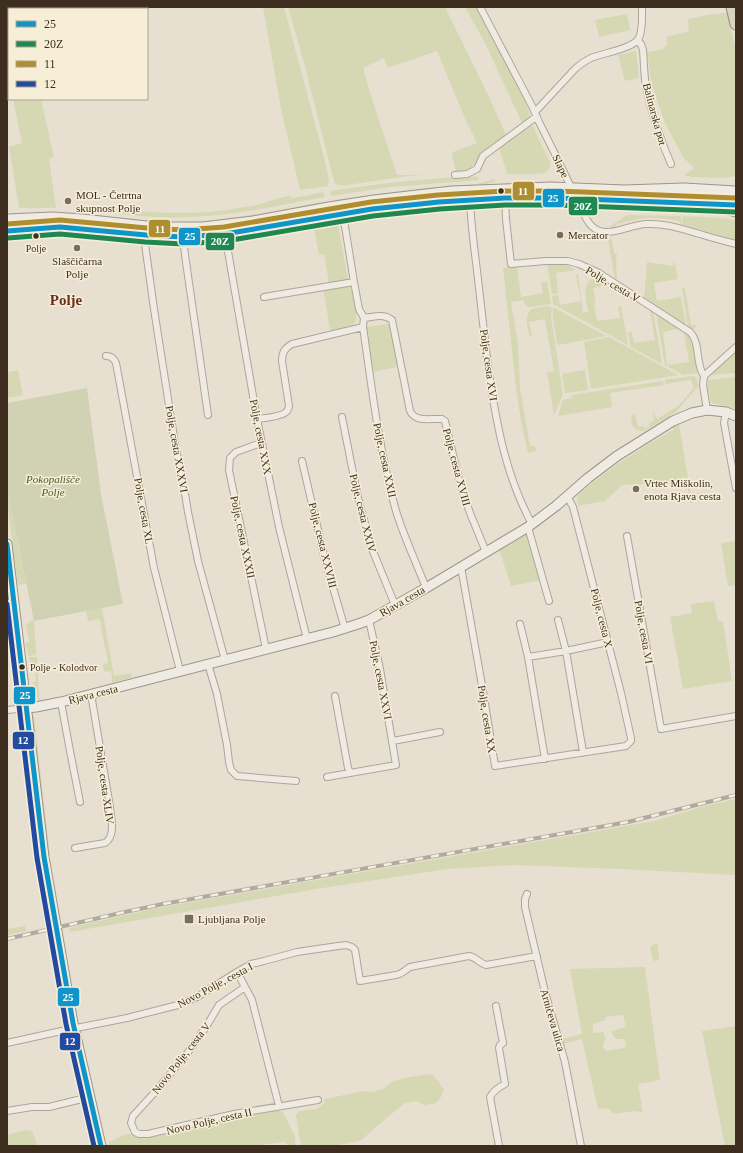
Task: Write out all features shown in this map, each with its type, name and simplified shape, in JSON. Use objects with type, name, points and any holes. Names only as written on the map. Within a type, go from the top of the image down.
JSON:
[{"type":"highway","points":[[732,7],[736,24]]},
{"type":"main road","points":[[7,219],[53,217],[156,227],[203,227],[253,221],[366,201],[452,191],[518,188],[624,190],[684,188],[736,191]]},
{"type":"main road","points":[[7,231],[60,227],[183,237],[225,234],[343,214],[404,206],[505,198],[557,198],[736,205]]},
{"type":"main road","points":[[700,203],[736,212]]},
{"type":"main road","name":"Rjava cesta","points":[[27,708],[61,702],[225,660],[345,629],[370,620],[530,526],[617,456],[662,427],[688,414],[707,410],[726,412],[736,416]]},
{"type":"main road","points":[[7,545],[44,857],[74,1028],[100,1146]]},
{"type":"street","name":"Slape","points":[[480,7],[532,106],[589,224],[594,229],[600,232],[610,232],[632,226],[658,224],[682,228],[736,244]]},
{"type":"street","points":[[455,175],[467,174],[477,169],[483,156],[536,115],[574,70],[581,64],[591,58],[628,46],[637,41],[641,33],[642,7]]},
{"type":"street","name":"Balinarska pot","points":[[637,41],[641,44],[643,50],[646,86],[654,118],[671,164]]},
{"type":"street","name":"Polje, cesta V","points":[[505,198],[511,264],[545,261],[568,261],[578,264],[599,273],[690,332],[694,338],[701,371],[704,376],[703,385],[707,410]]},
{"type":"street","name":"Polje, cesta XVI","points":[[470,200],[482,321],[493,398],[504,452],[516,491],[530,526],[549,601]]},
{"type":"street","name":"Polje, cesta XXII","points":[[343,214],[359,309],[364,318],[363,327],[378,427],[390,488],[402,528],[426,588]]},
{"type":"street","name":"Polje, cesta XXX","points":[[225,234],[256,419],[279,527],[306,639]]},
{"type":"street","name":"Polje, cesta XXXVI","points":[[146,235],[145,244],[154,309],[177,456],[198,561],[225,660]]},
{"type":"street","points":[[183,237],[208,416]]},
{"type":"street","points":[[264,297],[354,282]]},
{"type":"street","name":"Polje, cesta XVIII","points":[[364,318],[384,315],[392,320],[412,415],[421,420],[442,419],[445,421],[460,484],[486,552]]},
{"type":"street","points":[[256,419],[278,416],[287,411],[289,406],[282,355],[287,347],[292,344],[363,327]]},
{"type":"street","points":[[704,376],[718,362],[736,348]]},
{"type":"street","name":"Polje, cesta XL","points":[[106,356],[113,358],[116,363],[154,568],[180,671]]},
{"type":"street","points":[[726,412],[724,423],[736,488]]},
{"type":"street","name":"Polje, cesta XXIV","points":[[342,417],[358,498],[372,550],[395,605]]},
{"type":"street","name":"Polje, cesta XXXII","points":[[261,443],[236,452],[230,458],[229,470],[266,649]]},
{"type":"street","name":"Polje, cesta XXVIII","points":[[302,461],[325,560],[345,629]]},
{"type":"street","name":"Polje, cesta X","points":[[567,496],[574,507],[631,738],[630,742],[626,746],[583,752]]},
{"type":"street","name":"Polje, cesta VI","points":[[626,536],[661,729],[736,716]]},
{"type":"street","name":"Polje, cesta XX","points":[[461,567],[495,766],[545,759]]},
{"type":"street","name":"Polje, cesta XXVI","points":[[327,777],[396,765],[393,740],[370,620]]},
{"type":"street","points":[[520,624],[528,657],[545,759],[583,752],[566,651],[558,620]]},
{"type":"street","points":[[528,657],[608,642]]},
{"type":"street","points":[[208,664],[217,694],[229,762],[233,773],[237,776],[296,781]]},
{"type":"street","name":"Polje, cesta XLIV","points":[[74,848],[105,843],[112,835],[111,814],[91,694]]},
{"type":"street","points":[[334,696],[350,773]]},
{"type":"street","points":[[61,702],[80,802]]},
{"type":"street","points":[[7,710],[27,708]]},
{"type":"street","points":[[393,740],[440,732]]},
{"type":"street","name":"Arničeva ulica","points":[[527,894],[525,899],[525,907],[545,992],[565,1062],[581,1146]]},
{"type":"street","name":"Novo Polje, cesta I","points":[[7,1043],[127,1018],[178,1005],[201,994],[251,964],[297,952],[338,946],[352,947],[355,950],[360,981],[401,974],[410,968],[469,956],[473,956],[482,964],[486,965],[536,956]]},
{"type":"street","points":[[237,972],[248,992],[253,1006],[279,1106]]},
{"type":"street","name":"Novo Polje, cesta V","points":[[139,1134],[135,1132],[132,1127],[131,1120],[133,1116],[186,1055],[206,1027],[218,1005],[245,987]]},
{"type":"street","points":[[496,1006],[503,1043],[499,1048],[505,1084],[497,1088],[490,1097],[499,1146]]},
{"type":"street","points":[[7,1112],[32,1107],[49,1107],[90,1097]]},
{"type":"street","name":"Novo Polje, cesta II","points":[[139,1134],[157,1132],[227,1116],[318,1100]]},
{"type":"green space","points":[[7,7],[8,7],[8,32]]},
{"type":"green space","points":[[263,7],[284,7],[325,161],[329,180],[328,186],[300,190],[281,109]]},
{"type":"green space","points":[[288,7],[445,7],[506,135],[522,123],[485,43],[465,7],[476,7],[498,46],[524,98],[529,111],[530,119],[482,154],[473,166],[466,171],[458,173],[456,172],[452,155],[453,152],[477,143],[466,121],[437,51],[388,68],[384,58],[363,68],[397,175],[424,175],[338,185],[334,181],[303,59]]},
{"type":"green space","points":[[727,13],[736,50],[736,176],[724,178],[691,177],[684,175],[694,168],[683,157],[665,123],[652,86],[647,52],[661,50],[667,45],[667,37],[689,31],[688,19],[712,14]]},
{"type":"green space","points":[[627,14],[630,30],[599,37],[595,20]]},
{"type":"green space","points":[[8,36],[8,73],[7,68]]},
{"type":"green space","points":[[636,51],[639,78],[625,81],[618,55]]},
{"type":"green space","points":[[13,100],[41,100],[54,157],[49,159],[56,208],[19,208],[9,147],[22,143]]},
{"type":"green space","points":[[533,126],[550,162],[549,169],[541,174],[507,174],[499,147],[528,127]]},
{"type":"green space","points":[[468,176],[478,177],[479,180],[391,187],[331,196],[330,191],[380,184]]},
{"type":"green space","points":[[494,179],[495,182],[477,186],[331,202],[334,200],[422,188],[477,184]]},
{"type":"green space","points":[[323,192],[325,197],[209,216],[152,217],[86,210],[92,206],[176,213],[210,212],[254,206],[278,198],[290,196],[292,198]]},
{"type":"green space","points":[[684,193],[736,195],[736,199],[685,196],[602,196],[657,195]]},
{"type":"green space","points":[[322,202],[326,204],[249,218],[191,224],[141,222],[90,217],[86,214],[130,219],[187,222],[247,216]]},
{"type":"green space","points":[[647,209],[736,214],[736,216],[697,213],[647,212]]},
{"type":"green space","points":[[326,211],[253,225],[217,230],[180,233],[7,227],[7,223],[50,222],[81,223],[180,232],[199,231]]},
{"type":"green space","points":[[627,215],[680,216],[681,225],[679,221],[662,218],[648,218],[617,224],[615,227],[609,227]]},
{"type":"green space","points":[[685,216],[736,220],[736,240],[684,225],[682,224],[682,218]]},
{"type":"green space","points":[[338,225],[348,280],[329,283],[324,254],[319,255],[314,229]]},
{"type":"green space","points":[[608,239],[612,239],[614,253],[617,254],[617,282],[615,281]]},
{"type":"green space","points":[[674,260],[678,279],[654,283],[657,301],[681,297],[686,326],[644,299],[647,262],[673,266]]},
{"type":"green space","points":[[547,264],[568,265],[576,270],[556,273],[558,293],[552,294]]},
{"type":"green space","points":[[517,267],[521,297],[543,293],[541,282],[547,281],[551,304],[529,307],[525,305],[523,300],[511,302],[518,344],[520,388],[530,446],[535,446],[536,451],[528,453],[516,388],[503,268]]},
{"type":"green space","points":[[578,274],[583,313],[588,312],[586,289],[587,285],[592,279],[599,277],[612,284],[593,288],[597,321],[620,318],[618,307],[621,306],[628,345],[553,304],[552,296],[558,295],[560,305],[581,301],[576,275]]},
{"type":"green space","points":[[348,287],[353,294],[356,306],[355,322],[351,326],[332,331],[330,330],[324,293],[325,290]]},
{"type":"green space","points":[[682,288],[685,288],[691,325],[696,325],[694,329],[688,327]]},
{"type":"green space","points":[[548,306],[552,308],[551,318],[563,394],[554,416],[547,372],[554,371],[545,319],[529,322],[532,336],[530,337],[527,322],[529,312],[532,309]]},
{"type":"green space","points":[[553,307],[606,336],[559,345],[557,344]]},
{"type":"green space","points":[[650,311],[653,311],[662,364],[631,347],[628,333],[632,332],[634,343],[655,340]]},
{"type":"green space","points":[[656,312],[682,328],[663,332],[667,365],[689,362],[684,333],[692,339],[698,373],[683,375],[665,365]]},
{"type":"green space","points":[[388,324],[391,327],[397,367],[372,372],[366,327]]},
{"type":"green space","points":[[609,337],[678,375],[591,389],[584,342]]},
{"type":"green space","points":[[736,351],[736,373],[710,375]]},
{"type":"green space","points":[[18,370],[23,395],[7,398],[7,372]]},
{"type":"green space","points":[[585,370],[588,390],[565,393],[562,374]]},
{"type":"green space","points":[[692,376],[696,377],[698,386],[675,413],[644,431],[636,429],[632,425],[631,416],[635,414],[638,427],[644,426],[644,428],[649,427],[649,423],[654,421],[653,413],[657,419],[678,406],[694,388],[691,380],[665,384],[665,380]]},
{"type":"green space","points":[[736,377],[736,409],[712,403],[709,391],[707,391],[708,380]]},
{"type":"green space","points":[[663,381],[664,385],[610,393],[612,407],[558,416],[563,400],[572,398],[572,395]]},
{"type":"green space","name":"Pokopališče Polje","points":[[87,388],[101,494],[123,604],[34,621],[7,489],[7,403]]},
{"type":"green space","points":[[679,424],[692,503],[690,503],[686,477],[645,486],[645,484],[622,485],[605,501],[578,506],[577,496],[599,477],[623,460],[673,430],[675,426]]},
{"type":"green space","points":[[7,489],[26,584],[18,585],[7,502]]},
{"type":"green space","points":[[526,532],[541,580],[511,586],[499,549]]},
{"type":"green space","points":[[736,541],[736,585],[728,586],[721,543]]},
{"type":"green space","points":[[714,601],[718,621],[723,621],[732,681],[683,689],[670,617],[692,613],[691,604]]},
{"type":"green space","points":[[102,608],[114,676],[131,673],[132,677],[112,683],[111,671],[104,672],[103,664],[108,663],[100,619],[88,621],[86,611]]},
{"type":"green space","points":[[34,620],[36,655],[29,656],[25,643],[29,642],[26,624],[30,623],[29,621]]},
{"type":"green space","points":[[29,657],[37,657],[39,698],[42,701],[37,699],[34,694],[33,682],[36,682],[35,665],[31,665]]},
{"type":"green space","points":[[34,715],[50,856],[47,855],[32,722]]},
{"type":"green space","points":[[22,717],[24,722],[39,856],[38,860]]},
{"type":"green space","points":[[736,799],[736,875],[515,865],[448,869],[316,889],[70,932],[69,928],[152,909],[654,821],[705,806]]},
{"type":"green space","points":[[25,926],[26,931],[7,935],[7,929]]},
{"type":"green space","points":[[655,943],[658,945],[659,959],[657,961],[654,961],[652,957],[650,947]]},
{"type":"green space","points":[[54,952],[57,955],[68,1018],[67,1022]]},
{"type":"green space","points":[[645,967],[660,1080],[638,1084],[643,1113],[635,1111],[614,1114],[608,1108],[598,1109],[582,1039],[563,1044],[561,1039],[582,1034],[570,969]],"holes":[[[623,1015],[626,1027],[612,1031],[613,1036],[616,1039],[625,1039],[626,1045],[624,1048],[606,1051],[603,1047],[606,1039],[603,1032],[593,1033],[593,1024],[605,1020],[605,1017]]]},
{"type":"green space","points":[[736,1026],[736,1146],[725,1146],[702,1031]]},
{"type":"green space","points":[[432,1074],[444,1090],[436,1103],[425,1105],[416,1101],[405,1103],[362,1140],[335,1146],[302,1146],[296,1115],[299,1111],[317,1109],[324,1104],[325,1099],[363,1091],[374,1092],[384,1088],[393,1081]]},
{"type":"green space","points":[[276,1110],[283,1112],[295,1136],[295,1145],[289,1146],[284,1142],[253,1146],[110,1146],[109,1142],[126,1134],[134,1134],[141,1137],[164,1135]]},
{"type":"green space","points":[[25,1130],[32,1131],[38,1146],[7,1146],[7,1135]]},
{"type":"railway","points":[[7,939],[163,904],[628,822],[736,795]]},
{"type":"transit line","name":"11","points":[[7,224],[60,220],[183,230],[224,227],[371,202],[438,195],[505,191],[557,191],[736,198]]},
{"type":"transit line","name":"25","points":[[7,231],[60,227],[183,237],[225,234],[372,209],[439,202],[505,198],[557,198],[736,205]]},
{"type":"transit line","name":"20Z","points":[[8,238],[60,234],[183,244],[226,241],[373,216],[440,209],[505,205],[557,205],[736,212]]},
{"type":"transit line","name":"25","points":[[7,544],[44,857],[73,1023],[101,1146]]},
{"type":"transit line","name":"12","points":[[7,604],[37,858],[66,1024],[94,1146]]},
{"type":"place","name":"MOL - Četrtna skupnost Polje","points":[[68,201]]},
{"type":"place","name":"Mercator","points":[[560,235]]},
{"type":"place","name":"Polje","points":[[36,236]]},
{"type":"place","name":"Slaščičarna Polje","points":[[77,248]]},
{"type":"place","name":"Vrtec Miškolin, enota Rjava cesta","points":[[636,489]]},
{"type":"place","name":"Polje - Kolodvor","points":[[22,667]]},
{"type":"place","name":"Ljubljana Polje","points":[[189,919]]},
{"type":"district","name":"Polje","points":[[66,300]]}]
